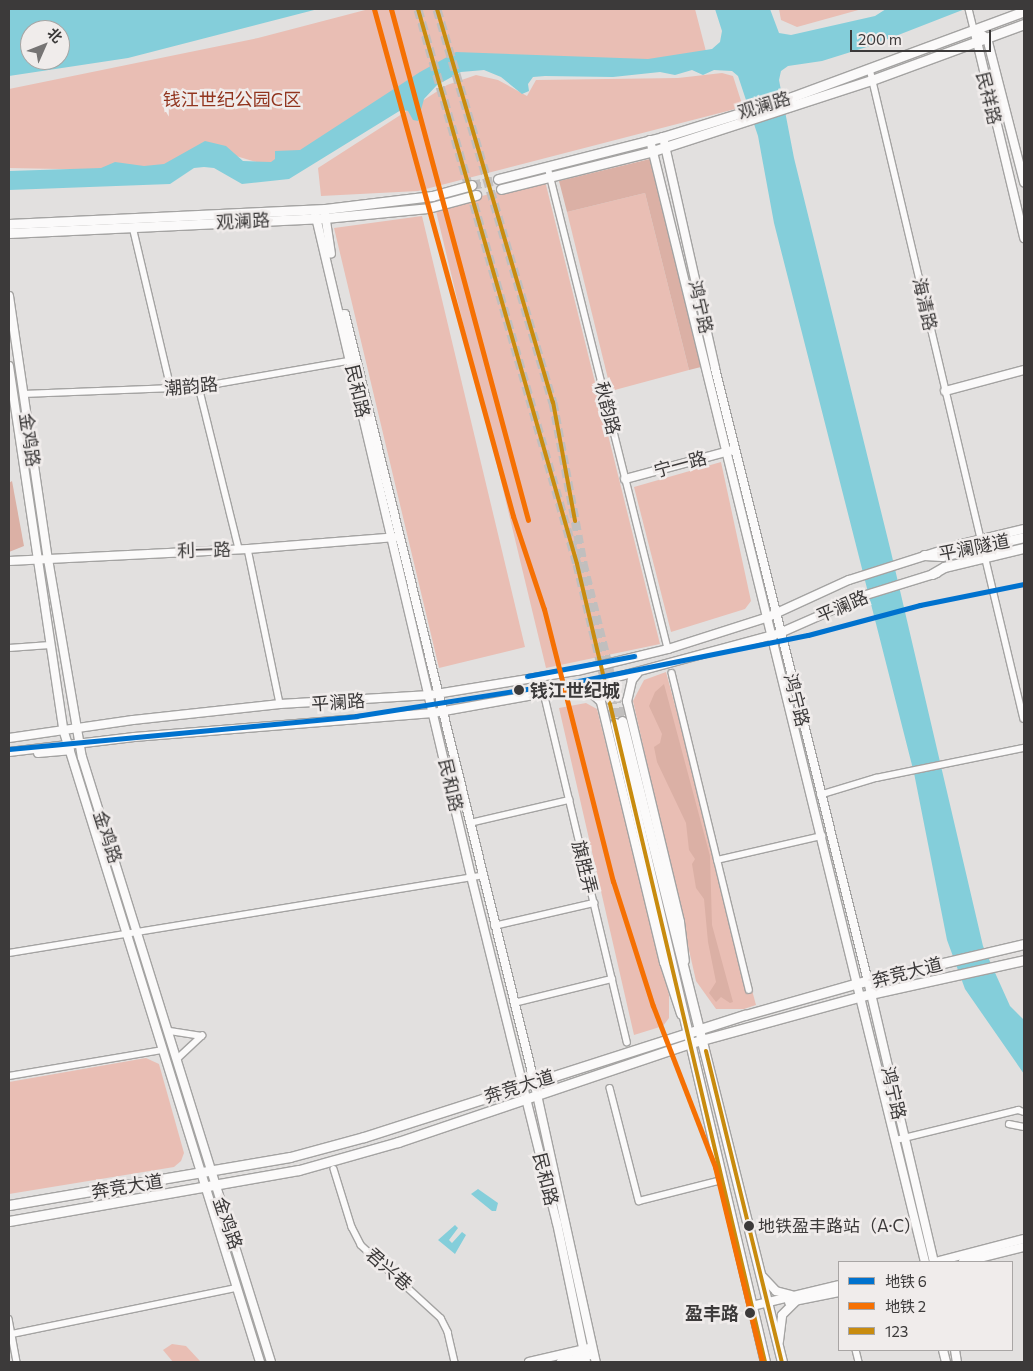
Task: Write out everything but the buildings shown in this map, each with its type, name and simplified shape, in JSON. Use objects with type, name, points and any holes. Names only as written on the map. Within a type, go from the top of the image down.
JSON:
[{"type":"main road","name":"观澜路","points":[[549,172],[792,96],[1024,11]]},
{"type":"main road","name":"观澜路","points":[[499,184],[653,151],[872,80],[975,40],[987,38],[1024,24]]},
{"type":"main road","points":[[974,29],[987,38]]},
{"type":"main road","name":"民祥路","points":[[974,29],[975,40],[1024,238]]},
{"type":"main road","name":"民祥路","points":[[987,38],[1024,182]]},
{"type":"main road","name":"鸿宁路","points":[[663,137],[768,616],[777,634],[820,795],[868,981],[866,995]]},
{"type":"main road","name":"鸿宁路","points":[[650,140],[732,451],[777,611],[777,634],[822,836],[858,983],[866,995],[900,1138],[925,1261]]},
{"type":"main road","name":"观澜路","points":[[9,233],[133,227],[320,213],[432,196],[472,186]]},
{"type":"main road","name":"观澜路","points":[[9,224],[428,208],[476,195]]},
{"type":"main road","name":"民和路","points":[[320,213],[353,360],[434,694],[442,711],[534,1081],[595,1355]]},
{"type":"main road","name":"金鸡路","points":[[9,296],[48,559],[80,745],[170,1030],[206,1173],[205,1188],[260,1362]]},
{"type":"main road","name":"金鸡路","points":[[9,366],[11,399],[63,729],[163,1050],[206,1173],[215,1186],[271,1362]]},
{"type":"main road","points":[[945,392],[1024,370]]},
{"type":"main road","name":"宁一路","points":[[625,479],[732,451]]},
{"type":"main road","name":"平澜路","points":[[9,738],[77,727],[280,704],[434,694],[577,671],[668,649],[768,616],[849,580],[981,538],[1024,529]]},
{"type":"main road","name":"利一路","points":[[9,561],[244,549],[396,536]]},
{"type":"main road","name":"平澜隧道","points":[[924,556],[942,556],[1024,537]]},
{"type":"main road","name":"平澜隧道","points":[[932,574],[944,567],[1024,548]]},
{"type":"main road","name":"平澜路","points":[[69,747],[433,713],[584,686],[637,674],[777,634],[866,596],[905,582],[986,560],[1024,552]]},
{"type":"main road","points":[[637,674],[632,680],[627,701],[680,922],[688,983]]},
{"type":"main road","points":[[584,686],[601,702],[673,997],[688,1031]]},
{"type":"main road","name":"民和路","points":[[434,694],[433,713],[526,1099],[585,1356]]},
{"type":"main road","points":[[765,1362],[619,722],[703,1040],[782,1362]]},
{"type":"main road","points":[[9,752],[69,747]]},
{"type":"main road","points":[[9,756],[69,747]]},
{"type":"main road","name":"奔竞大道","points":[[9,1205],[206,1173],[290,1157],[364,1137],[688,1031],[858,983],[1024,944]]},
{"type":"main road","name":"奔竞大道","points":[[9,1221],[299,1170],[398,1142],[691,1043],[866,995],[1024,959]]},
{"type":"main road","name":"鸿宁路","points":[[900,1138],[935,1261]]},
{"type":"main road","points":[[939,1261],[1024,1239]]},
{"type":"main road","points":[[967,1261],[1024,1247]]},
{"type":"main road","points":[[760,1274],[776,1291],[796,1298],[838,1292]]},
{"type":"main road","points":[[752,1308],[796,1298],[838,1285]]},
{"type":"main road","points":[[779,1350],[782,1315],[796,1298]]},
{"type":"main road","points":[[529,1362],[595,1355]]},
{"type":"main road","points":[[561,1362],[585,1356]]},
{"type":"street","points":[[970,9],[974,29]]},
{"type":"street","name":"海清路","points":[[870,69],[981,538]]},
{"type":"street","name":"秋韵路","points":[[549,172],[668,649]]},
{"type":"street","points":[[133,227],[171,388]]},
{"type":"street","name":"潮韵路","points":[[23,394],[199,387],[353,360]]},
{"type":"street","points":[[199,387],[244,549],[280,704]]},
{"type":"street","points":[[986,560],[1024,719]]},
{"type":"street","points":[[9,648],[50,645]]},
{"type":"street","points":[[672,673],[748,990]]},
{"type":"street","name":"旗胜弄","points":[[544,693],[627,1042]]},
{"type":"street","points":[[820,795],[876,778],[974,759],[996,752],[1024,748]]},
{"type":"street","points":[[470,823],[569,800]]},
{"type":"street","points":[[717,860],[822,836]]},
{"type":"street","points":[[9,953],[482,875]]},
{"type":"street","points":[[494,926],[594,903]]},
{"type":"street","points":[[514,1003],[612,979]]},
{"type":"street","points":[[170,1030],[202,1036],[178,1058]]},
{"type":"street","points":[[9,1076],[163,1050]]},
{"type":"street","points":[[610,1088],[639,1201],[722,1180]]},
{"type":"street","points":[[900,1138],[1018,1110],[1024,1112]]},
{"type":"street","points":[[1009,1124],[1024,1127]]},
{"type":"street","name":"君兴巷","points":[[334,1169],[352,1227],[361,1245],[441,1318],[448,1332],[455,1362]]},
{"type":"street","points":[[12,1334],[237,1288]]},
{"type":"street","points":[[9,1319],[17,1362]]},
{"type":"green space","name":"钱江世纪公园C区","points":[[369,9],[695,9],[709,63],[449,63],[283,170],[206,147],[168,167],[111,170],[9,168],[9,89],[258,38]]},
{"type":"green space","points":[[779,9],[862,9],[797,27],[781,20]]},
{"type":"green space","points":[[722,73],[733,76],[743,107],[418,191],[321,196],[318,168],[447,85],[476,75],[498,80],[527,96],[536,80],[678,78]]},
{"type":"green space","points":[[545,181],[660,644],[546,668],[435,207]]},
{"type":"green space","points":[[645,193],[689,370],[611,391],[567,212]]},
{"type":"green space","points":[[422,216],[525,647],[439,668],[334,228]]},
{"type":"green space","points":[[721,462],[751,601],[745,609],[671,632],[634,487]]},
{"type":"green space","points":[[666,672],[756,1005],[744,1009],[716,1009],[696,981],[633,701],[644,680]]},
{"type":"green space","points":[[586,703],[597,709],[669,995],[669,1018],[663,1026],[634,1035],[559,708]]},
{"type":"green space","points":[[146,1058],[159,1064],[184,1153],[181,1161],[174,1167],[9,1194],[9,1082]]},
{"type":"green space","points":[[172,1344],[186,1346],[200,1361],[173,1362],[163,1350]]},
{"type":"shaded area","points":[[654,158],[705,366],[689,370],[645,193],[567,212],[559,181]]},
{"type":"shaded area","points":[[12,481],[24,546],[9,552],[9,483]]},
{"type":"shaded area","points":[[664,684],[710,856],[712,925],[733,1002],[730,1003],[721,997],[716,1002],[709,993],[716,982],[708,942],[704,899],[696,888],[692,864],[695,859],[689,850],[686,823],[657,762],[654,747],[660,743],[662,734],[649,706],[655,692]]},
{"type":"water","points":[[9,9],[318,9],[128,58],[70,67],[70,20],[20,20],[20,70],[49,70],[9,76]]},
{"type":"water","points":[[715,9],[770,9],[779,33],[791,35],[875,16],[886,9],[965,9],[870,46],[822,61],[788,66],[781,71],[779,80],[794,158],[891,552],[983,946],[1010,1006],[1024,1020],[1024,1074],[965,989],[947,940],[914,773],[774,223],[758,136],[738,76],[732,71],[714,70],[703,75],[692,70],[675,75],[660,72],[613,77],[533,77],[528,84],[529,91],[522,94],[501,77],[484,70],[461,72],[437,85],[424,99],[418,121],[413,120],[408,111],[401,110],[289,179],[242,184],[214,168],[204,167],[194,168],[170,184],[9,190],[9,171],[101,168],[115,162],[144,166],[164,164],[205,141],[226,146],[243,161],[271,162],[275,159],[275,151],[300,150],[420,72],[456,52],[648,59],[712,49],[720,42],[722,31]]},
{"type":"water","points":[[478,1189],[498,1203],[496,1211],[492,1211],[471,1194]]},
{"type":"water","points":[[455,1225],[458,1228],[449,1240],[452,1243],[462,1232],[466,1235],[455,1254],[438,1240]]},
{"type":"tunnel","points":[[418,9],[577,564],[615,723]]},
{"type":"tunnel","points":[[437,9],[553,402],[583,563],[622,721]]},
{"type":"tunnel","points":[[472,185],[493,181]]},
{"type":"metro line","name":"2","points":[[374,9],[513,516],[544,609],[613,881],[653,1006],[715,1167],[762,1362]]},
{"type":"metro line","name":"2","points":[[391,9],[528,520]]},
{"type":"metro line","name":"6","points":[[9,749],[356,716],[584,680],[808,635],[920,605],[1024,584]]},
{"type":"metro line","name":"6","points":[[527,676],[634,656]]},
{"type":"transit line","name":"123","points":[[418,9],[577,564],[765,1362]]},
{"type":"transit line","name":"123","points":[[437,9],[553,402],[575,521]]},
{"type":"transit line","name":"123","points":[[706,1051],[782,1362]]},
{"type":"place","name":"钱江世纪城","points":[[519,690]]},
{"type":"place","name":"地铁盈丰路站（A·C）","points":[[749,1226]]},
{"type":"place","name":"盈丰路","points":[[750,1313]]}]
